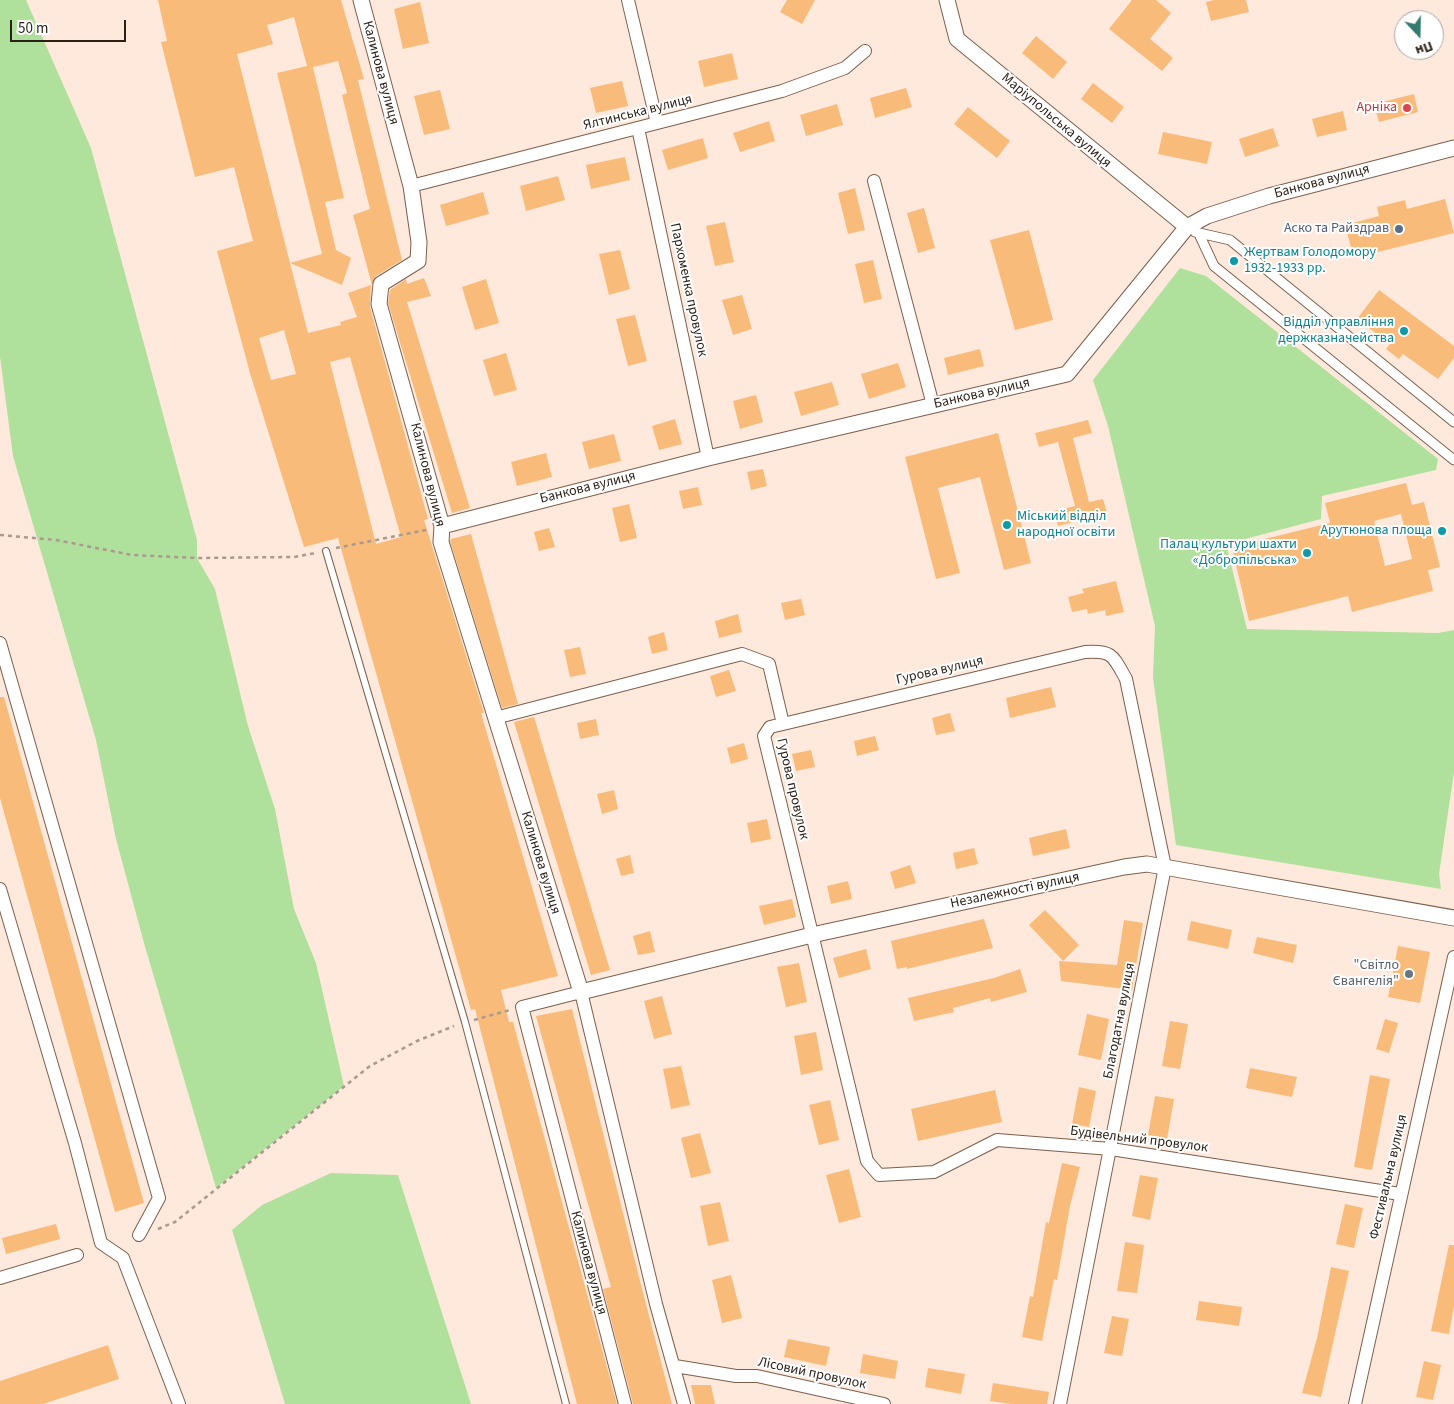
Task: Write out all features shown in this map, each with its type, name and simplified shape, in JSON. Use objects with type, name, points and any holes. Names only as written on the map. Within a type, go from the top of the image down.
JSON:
[{"type":"street","name":"Калинова вулиця","points":[[361,0],[410,186],[420,242],[418,261],[380,284],[379,304],[442,526],[441,542],[581,992],[656,1304],[675,1366],[684,1404]]},
{"type":"street","points":[[628,0],[657,123]]},
{"type":"street","name":"Маріупольська вулиця","points":[[947,0],[956,39],[1193,231]]},
{"type":"street","name":"Ялтинська вулиця","points":[[410,186],[782,91],[845,68],[865,51]]},
{"type":"street","name":"Пархоменка провулок","points":[[638,128],[708,458]]},
{"type":"street","name":"Банкова вулиця","points":[[442,526],[708,458],[1067,374],[1207,216],[1269,196],[1454,148]]},
{"type":"street","points":[[874,181],[933,405]]},
{"type":"street","points":[[1193,231],[1230,240],[1454,422]]},
{"type":"street","points":[[1193,231],[1214,266],[1454,460]]},
{"type":"street","points":[[0,643],[159,1198],[139,1235]]},
{"type":"street","name":"Гурова вулиця","points":[[782,724],[1085,652],[1104,651]]},
{"type":"street","name":"Благодатна вулиця","points":[[1060,1404],[1111,1150],[1164,867],[1126,679],[1112,656],[1104,651]]},
{"type":"street","name":"Гурова провулок","points":[[495,718],[742,654],[769,664],[782,724],[770,727],[764,736],[867,1161],[879,1175]]},
{"type":"street","name":"Незалежності вулиця","points":[[581,992],[812,935],[1124,867],[1147,864],[1454,918]]},
{"type":"street","points":[[0,889],[75,1143],[101,1243],[123,1258],[179,1404]]},
{"type":"street","name":"Фестивальна вулиця","points":[[1355,1404],[1454,957]]},
{"type":"street","points":[[522,1007],[581,992]]},
{"type":"street","name":"Калинова вулиця","points":[[522,1007],[625,1404]]},
{"type":"street","name":"Будівельний провулок","points":[[879,1175],[934,1172],[997,1140],[1111,1150],[1400,1194]]},
{"type":"street","points":[[0,1278],[77,1255]]},
{"type":"street","name":"Лісовий провулок","points":[[675,1366],[736,1376],[757,1376],[884,1404]]},
{"type":"lane","points":[[326,551],[464,1022],[566,1404]]},
{"type":"path","points":[[0,535],[56,540],[132,555],[197,558],[294,558],[442,526]]},
{"type":"path","points":[[139,1235],[175,1222],[370,1066],[417,1041],[464,1022],[522,1007]]},
{"type":"green space","points":[[0,0],[26,0],[91,148],[197,540],[197,558],[215,589],[248,726],[275,809],[294,909],[316,963],[344,1086],[216,1188],[144,943],[116,839],[96,740],[13,456],[0,357]]},
{"type":"green space","points":[[1180,268],[1206,276],[1438,459],[1436,470],[1322,496],[1321,519],[1226,544],[1247,629],[1438,633],[1454,630],[1454,772],[1439,874],[1441,889],[1176,845],[1153,678],[1155,626],[1108,426],[1093,380]]},
{"type":"green space","points":[[331,1173],[398,1175],[471,1404],[285,1404],[232,1230],[262,1205]]},
{"type":"building","points":[[158,0],[341,0],[364,79],[358,80],[402,260],[376,276],[372,285],[353,215],[370,209],[342,95],[347,93],[338,61],[313,67],[344,198],[325,202],[336,250],[351,258],[342,285],[290,263],[308,333],[341,325],[340,322],[357,317],[348,293],[371,285],[370,307],[428,519],[424,520],[484,713],[481,713],[558,976],[501,990],[509,1022],[513,1022],[617,1404],[577,1404],[475,1009],[471,1010],[338,538],[304,547],[250,373],[217,251],[253,241],[234,167],[195,177],[161,42],[167,41]],"holes":[[[294,17],[307,66],[277,73],[322,254],[290,263],[237,54],[273,44],[267,25]],[[284,330],[296,374],[271,380],[259,338]],[[350,357],[401,537],[376,544],[330,362]]]},
{"type":"building","points":[[787,0],[815,0],[802,24],[780,12]]},
{"type":"building","points":[[1132,0],[1156,0],[1171,13],[1150,39],[1173,58],[1162,71],[1109,29]]},
{"type":"building","points":[[1214,0],[1246,0],[1249,12],[1211,21],[1206,2]]},
{"type":"building","points":[[420,2],[429,43],[403,49],[394,9]]},
{"type":"building","points":[[1036,36],[1067,62],[1053,79],[1022,53]]},
{"type":"building","points":[[732,53],[738,79],[704,87],[698,61]]},
{"type":"building","points":[[622,81],[628,106],[596,113],[590,88]]},
{"type":"building","points":[[1093,83],[1124,107],[1112,123],[1081,99]]},
{"type":"building","points":[[906,88],[912,107],[875,118],[870,98]]},
{"type":"building","points":[[440,90],[450,129],[424,135],[414,96]]},
{"type":"building","points":[[1414,94],[1418,112],[1379,122],[1374,104]]},
{"type":"building","points":[[837,104],[843,125],[806,136],[800,115]]},
{"type":"building","points":[[968,107],[1010,141],[997,158],[954,124]]},
{"type":"building","points":[[1343,111],[1347,130],[1317,137],[1312,119]]},
{"type":"building","points":[[769,121],[775,141],[740,152],[733,133]]},
{"type":"building","points":[[1273,128],[1279,146],[1245,157],[1239,139]]},
{"type":"building","points":[[1163,132],[1212,142],[1207,164],[1158,154]]},
{"type":"building","points":[[703,138],[708,158],[668,170],[662,150]]},
{"type":"building","points":[[625,157],[630,180],[591,189],[586,165]]},
{"type":"building","points":[[558,176],[565,200],[526,211],[520,186]]},
{"type":"building","points":[[855,188],[865,230],[848,234],[838,193]]},
{"type":"building","points":[[483,192],[489,214],[446,226],[440,205]]},
{"type":"building","name":"Аско та Райздрав","points":[[1445,199],[1454,233],[1354,258],[1345,225],[1379,216],[1377,207],[1405,200],[1407,209]]},
{"type":"building","points":[[924,208],[935,248],[918,253],[907,213]]},
{"type":"building","points":[[725,222],[734,262],[715,266],[706,226]]},
{"type":"building","points":[[1029,230],[1053,320],[1015,330],[990,240]]},
{"type":"building","points":[[620,250],[630,289],[609,295],[599,254]]},
{"type":"building","points":[[873,260],[882,299],[864,303],[855,264]]},
{"type":"building","points":[[424,278],[431,296],[407,302],[470,508],[452,513],[388,303],[390,290],[406,279],[407,284]]},
{"type":"building","points":[[486,279],[499,323],[475,330],[462,287]]},
{"type":"building","name":"Відділ управління держказначейства","points":[[1379,290],[1454,346],[1454,358],[1438,379],[1403,354],[1399,359],[1386,349],[1390,344],[1357,319]]},
{"type":"building","points":[[742,295],[752,329],[733,335],[722,300]]},
{"type":"building","points":[[635,315],[647,361],[628,366],[616,319]]},
{"type":"building","points":[[980,349],[984,366],[948,375],[944,358]]},
{"type":"building","points":[[506,353],[517,390],[494,396],[483,360]]},
{"type":"building","points":[[898,363],[906,387],[869,399],[861,374]]},
{"type":"building","points":[[832,382],[839,405],[801,416],[794,392]]},
{"type":"building","points":[[756,395],[763,422],[740,429],[733,401]]},
{"type":"building","points":[[675,419],[682,444],[659,450],[652,426]]},
{"type":"building","points":[[1088,420],[1092,433],[1073,438],[1089,502],[1103,499],[1107,513],[1058,526],[1054,511],[1075,506],[1058,442],[1039,447],[1035,433]]},
{"type":"building","name":"Міський відділ народної освіти","points":[[998,433],[1031,563],[1004,570],[980,477],[938,488],[960,573],[936,579],[905,457]]},
{"type":"building","points":[[614,434],[621,461],[589,469],[582,442]]},
{"type":"building","points":[[546,453],[552,477],[517,486],[511,462]]},
{"type":"building","points":[[763,469],[767,486],[751,490],[747,472]]},
{"type":"building","name":"Палац культури шахти «Добропільська»","points":[[1406,483],[1412,505],[1424,502],[1440,567],[1428,570],[1433,591],[1352,612],[1348,596],[1249,621],[1232,547],[1330,523],[1325,503]],"holes":[[[1401,514],[1412,559],[1385,566],[1374,521]]]},
{"type":"building","points":[[698,487],[702,505],[683,509],[679,491]]},
{"type":"building","points":[[629,504],[637,538],[620,542],[612,508]]},
{"type":"building","points":[[549,528],[555,547],[539,551],[534,532]]},
{"type":"building","points":[[471,534],[518,704],[502,708],[450,541],[451,539]]},
{"type":"building","points":[[1116,581],[1124,612],[1106,616],[1105,610],[1088,614],[1087,609],[1072,612],[1068,597],[1084,593],[1082,589]]},
{"type":"building","points":[[801,599],[805,615],[785,620],[781,603]]},
{"type":"building","points":[[738,614],[742,632],[719,638],[715,621]]},
{"type":"building","points":[[664,632],[668,650],[652,654],[648,637]]},
{"type":"building","points":[[580,647],[586,674],[570,677],[564,650]]},
{"type":"building","points":[[729,670],[736,691],[716,697],[710,676]]},
{"type":"building","points":[[1051,687],[1056,707],[1010,718],[1006,698]]},
{"type":"building","points":[[0,697],[4,697],[144,1203],[115,1212],[0,798]]},
{"type":"building","points":[[950,713],[955,731],[936,735],[932,718]]},
{"type":"building","points":[[534,717],[610,970],[591,975],[514,722]]},
{"type":"building","points":[[596,719],[599,735],[580,739],[577,723]]},
{"type":"building","points":[[875,736],[879,750],[857,756],[854,741]]},
{"type":"building","points":[[744,743],[748,759],[731,764],[727,748]]},
{"type":"building","points":[[811,750],[815,767],[796,771],[792,754]]},
{"type":"building","points":[[614,790],[618,809],[602,814],[597,794]]},
{"type":"building","points":[[767,819],[771,839],[751,843],[747,823]]},
{"type":"building","points":[[1066,829],[1070,848],[1033,856],[1029,838]]},
{"type":"building","points":[[974,848],[978,864],[956,869],[953,853]]},
{"type":"building","points":[[630,855],[634,873],[621,876],[616,859]]},
{"type":"building","points":[[910,865],[916,883],[895,889],[890,872]]},
{"type":"building","points":[[848,881],[852,899],[831,904],[827,886]]},
{"type":"building","points":[[792,899],[796,917],[764,925],[759,906]]},
{"type":"building","points":[[1045,910],[1079,945],[1063,961],[1029,925]]},
{"type":"building","points":[[984,919],[993,948],[907,969],[907,967],[897,969],[891,941]]},
{"type":"building","points":[[1124,920],[1143,923],[1132,990],[1061,981],[1059,961],[1117,965]]},
{"type":"building","points":[[1191,921],[1232,930],[1228,949],[1187,940]]},
{"type":"building","points":[[650,931],[655,952],[638,955],[633,936]]},
{"type":"building","points":[[1257,937],[1297,945],[1293,963],[1253,953]]},
{"type":"building","name":"\"Світло Євангелія\"","points":[[1398,946],[1430,952],[1420,1003],[1388,997]]},
{"type":"building","points":[[866,949],[871,969],[839,978],[833,958]]},
{"type":"building","points":[[799,963],[807,1002],[786,1007],[777,967]]},
{"type":"building","points":[[1020,969],[1027,992],[991,1002],[990,998],[953,1008],[954,1012],[914,1021],[908,998],[994,978]]},
{"type":"building","points":[[662,996],[672,1034],[654,1039],[644,1001]]},
{"type":"building","points":[[572,1009],[672,1404],[633,1404],[603,1289],[611,1287],[536,1016]]},
{"type":"building","points":[[1087,1014],[1109,1019],[1101,1060],[1078,1055]]},
{"type":"building","points":[[1385,1019],[1398,1023],[1389,1053],[1376,1049]]},
{"type":"building","points":[[1170,1021],[1188,1024],[1180,1069],[1162,1066]]},
{"type":"building","points":[[816,1032],[823,1070],[801,1075],[794,1036]]},
{"type":"building","points":[[681,1066],[690,1105],[671,1109],[663,1069]]},
{"type":"building","points":[[1250,1068],[1297,1077],[1292,1097],[1246,1088]]},
{"type":"building","points":[[1370,1075],[1390,1079],[1372,1170],[1354,1167]]},
{"type":"building","points":[[1079,1087],[1096,1091],[1089,1127],[1072,1124]]},
{"type":"building","points":[[995,1090],[1002,1122],[918,1141],[911,1109]]},
{"type":"building","points":[[1155,1096],[1174,1099],[1167,1139],[1148,1135]]},
{"type":"building","points":[[830,1100],[839,1140],[819,1145],[809,1105]]},
{"type":"building","points":[[700,1133],[711,1173],[691,1178],[681,1138]]},
{"type":"building","points":[[1062,1163],[1080,1167],[1070,1206],[1057,1280],[1054,1279],[1042,1341],[1022,1337],[1030,1296],[1033,1297],[1046,1222],[1049,1223]]},
{"type":"building","points":[[849,1169],[861,1217],[839,1223],[826,1175]]},
{"type":"building","points":[[1140,1175],[1158,1178],[1150,1220],[1132,1216]]},
{"type":"building","points":[[720,1202],[729,1241],[708,1246],[700,1206]]},
{"type":"building","points":[[1345,1204],[1363,1208],[1354,1248],[1336,1244]]},
{"type":"building","points":[[56,1224],[60,1239],[6,1254],[2,1238]]},
{"type":"building","points":[[1125,1242],[1144,1245],[1137,1293],[1117,1291]]},
{"type":"building","points":[[1449,1245],[1454,1245],[1454,1306],[1449,1334],[1431,1331]]},
{"type":"building","points":[[1331,1267],[1349,1271],[1321,1397],[1302,1393],[1317,1338]]},
{"type":"building","points":[[731,1275],[742,1318],[722,1323],[712,1280]]},
{"type":"building","points":[[1199,1301],[1242,1307],[1239,1326],[1196,1320]]},
{"type":"building","points":[[1112,1316],[1129,1319],[1122,1356],[1104,1353]]},
{"type":"building","points":[[788,1339],[830,1347],[826,1366],[784,1357]]},
{"type":"building","points":[[108,1345],[119,1379],[43,1404],[0,1404],[0,1381]]},
{"type":"building","points":[[863,1354],[898,1361],[895,1379],[860,1373]]},
{"type":"building","points":[[1424,1361],[1441,1365],[1433,1400],[1416,1397]]},
{"type":"building","points":[[928,1368],[965,1374],[961,1394],[925,1387]]},
{"type":"building","points":[[993,1383],[1049,1392],[1047,1404],[1011,1404],[990,1401]]},
{"type":"building","points":[[691,1385],[711,1385],[715,1404],[695,1404]]},
{"type":"place","name":"Арніка","points":[[1407,108]]},
{"type":"place","name":"Аско та Райздрав","points":[[1399,229]]},
{"type":"place","name":"Жертвам Голодомору 1932-1933 рр.","points":[[1234,261]]},
{"type":"place","name":"Відділ управління держказначейства","points":[[1404,331]]},
{"type":"place","name":"Міський відділ народної освіти","points":[[1007,525]]},
{"type":"place","name":"Арутюнова площа","points":[[1442,531]]},
{"type":"place","name":"Палац культури шахти «Добропільська»","points":[[1307,553]]},
{"type":"place","name":"\"Світло Євангелія\"","points":[[1409,974]]}]
